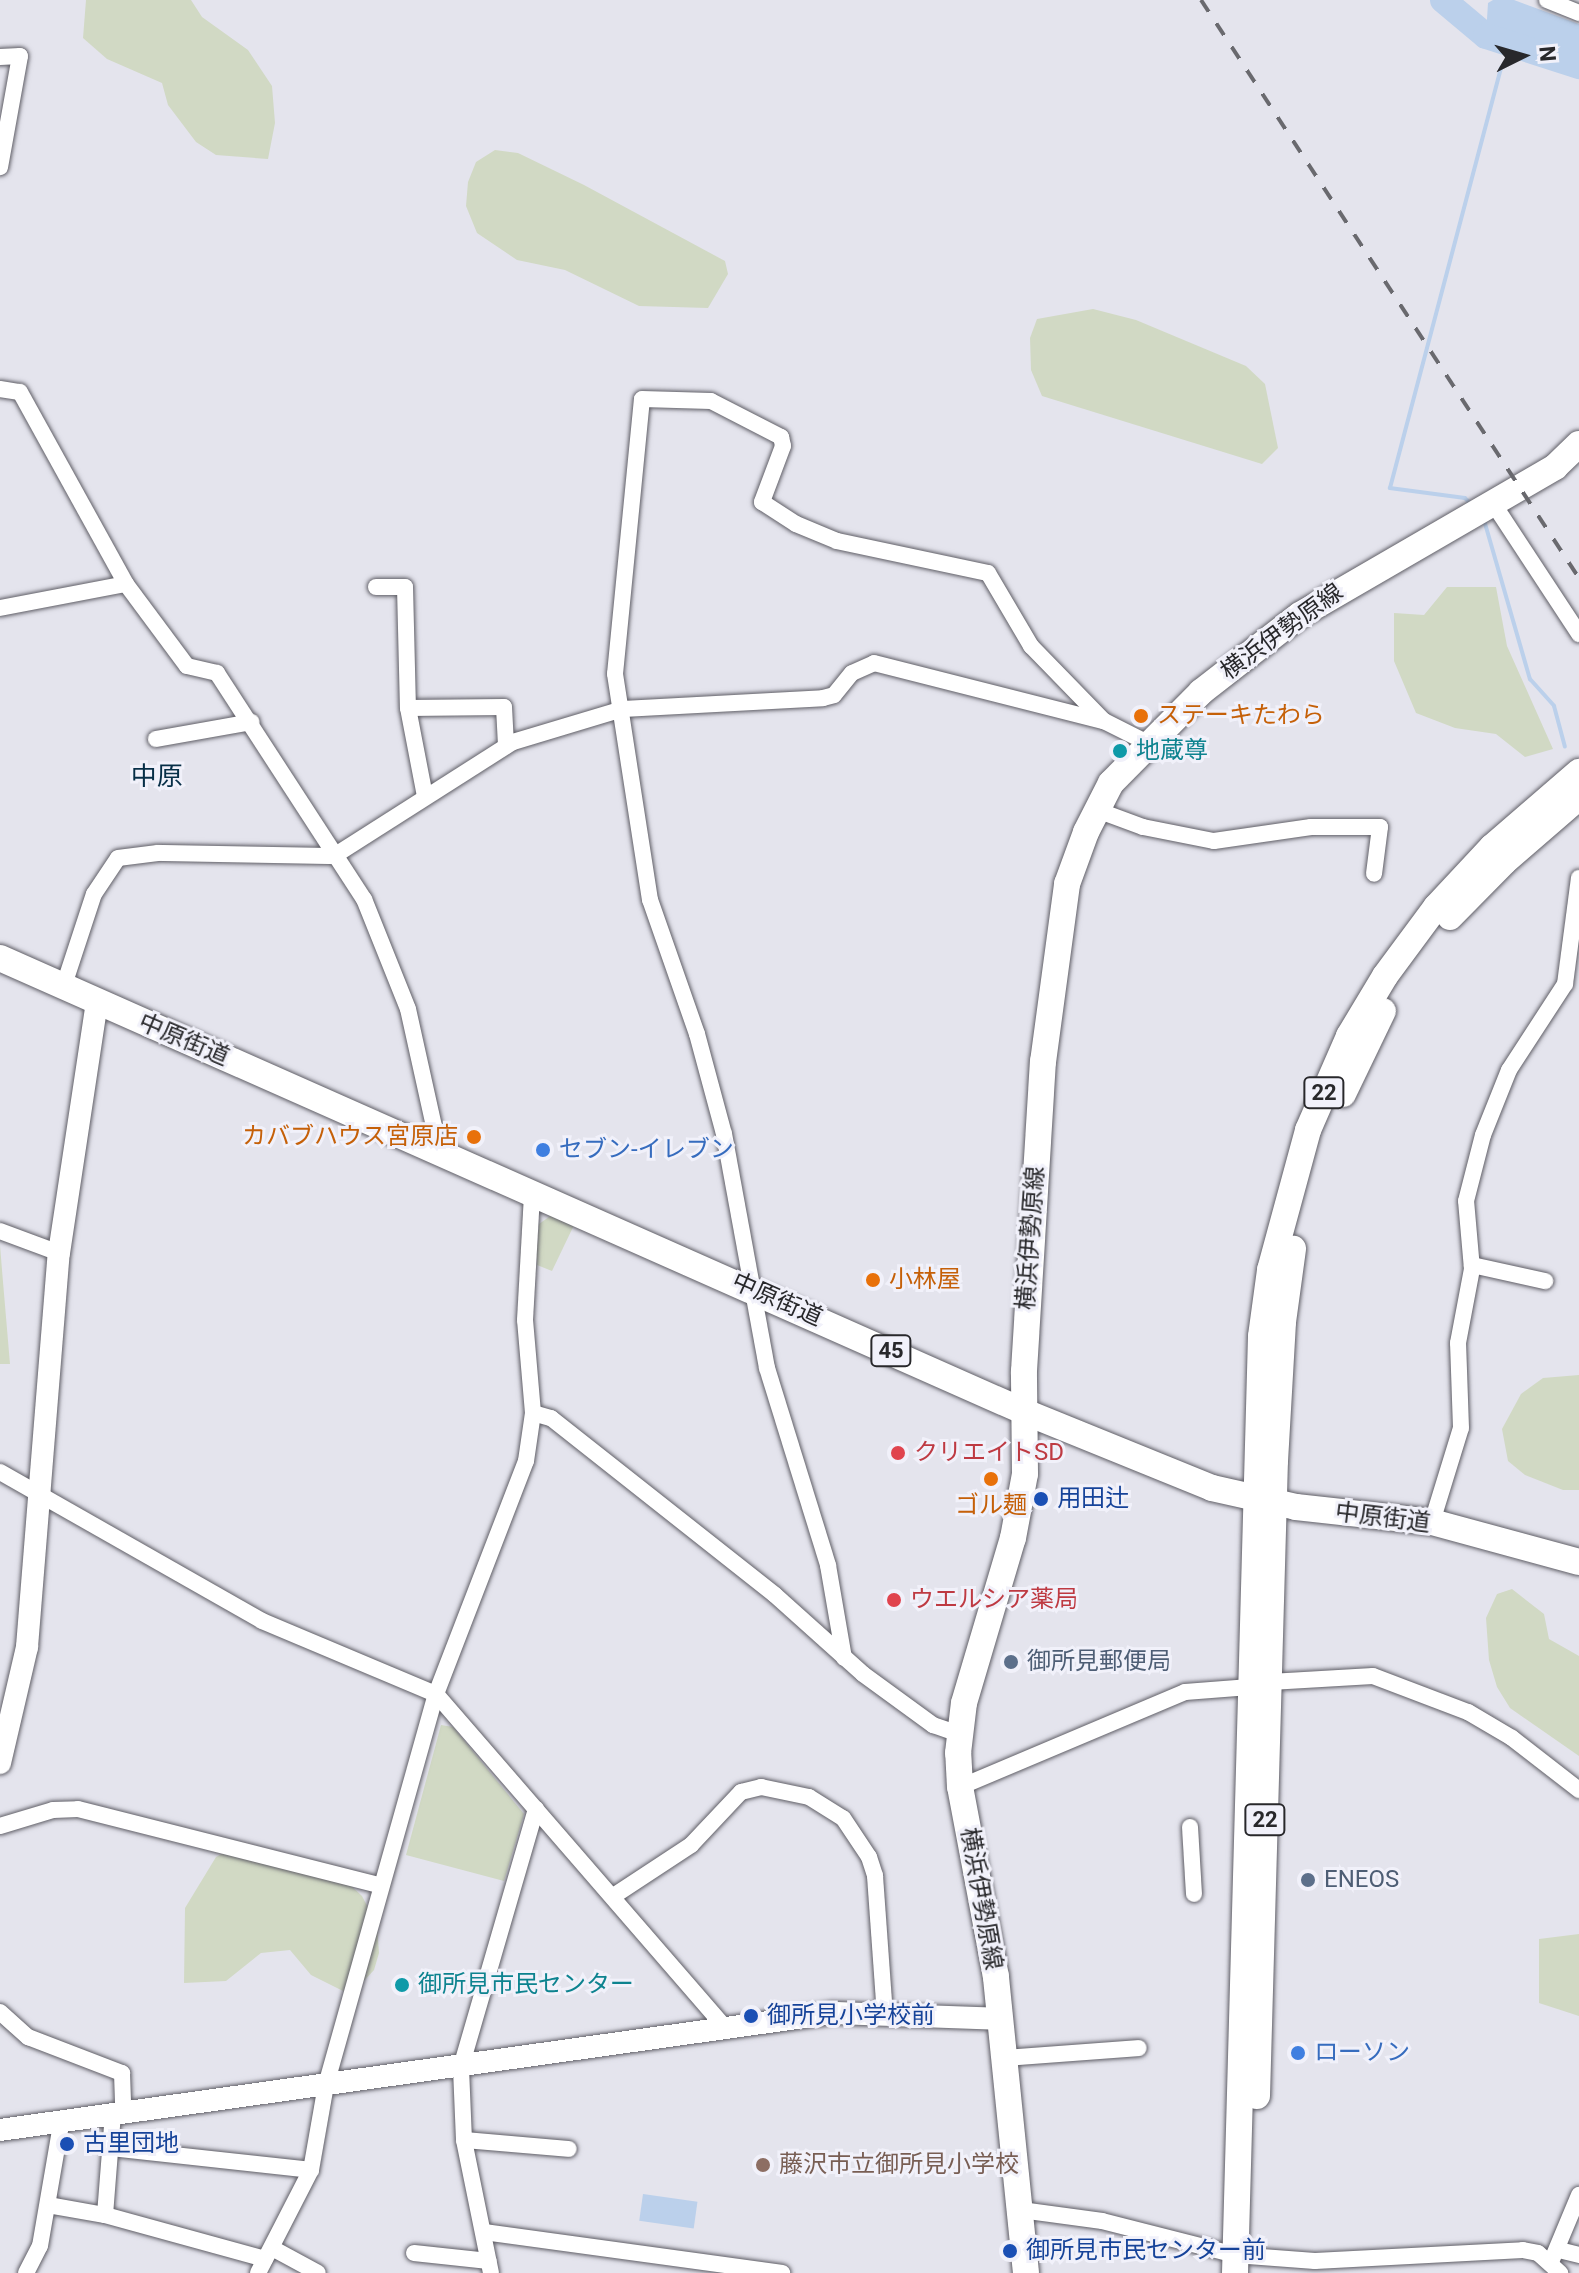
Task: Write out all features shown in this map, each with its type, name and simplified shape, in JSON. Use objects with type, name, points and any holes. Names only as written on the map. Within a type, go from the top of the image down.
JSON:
[{"type":"main road","name":"横浜伊勢原線","points":[[1026,2273],[1006,2058],[960,1787],[959,1734],[1020,1508],[1028,1282],[1056,944],[1067,884],[1111,783],[1146,742],[1300,615],[1555,467],[1579,444]]},
{"type":"main road","name":"22","points":[[1243,2264],[1265,1502],[1261,1336],[1270,1270],[1308,1130],[1349,1036],[1436,907],[1492,847],[1579,772]]},
{"type":"main road","name":"22","points":[[1265,1502],[1288,1274],[1324,1137],[1397,987],[1446,922],[1494,872],[1579,797]]},
{"type":"main road","name":"中原街道","points":[[0,958],[64,985],[97,1003],[431,1145],[1025,1412],[1212,1488],[1265,1502],[1432,1522],[1579,1562]]},
{"type":"street","points":[[1547,0],[1579,13]]},
{"type":"street","points":[[0,57],[20,56],[0,167]]},
{"type":"street","points":[[0,389],[20,392],[126,584],[187,666],[217,673],[364,899],[408,1009],[434,1126],[431,1145]]},
{"type":"street","points":[[844,1658],[828,1565],[767,1368],[757,1292],[697,1034],[650,900],[623,709],[615,674],[642,399],[711,401],[781,437],[783,446],[762,502],[796,524],[837,541],[988,573],[1031,646],[1104,721]]},
{"type":"street","points":[[1483,508],[1579,634]]},
{"type":"street","points":[[0,608],[126,584]]},
{"type":"street","points":[[376,587],[405,587],[408,708],[425,796]]},
{"type":"street","points":[[64,985],[94,894],[118,858],[158,853],[334,856],[388,826],[425,796],[506,746],[623,709],[823,698],[834,695],[852,673],[874,663],[1104,721],[1146,742]]},
{"type":"street","points":[[408,708],[504,707],[506,746]]},
{"type":"street","points":[[156,739],[251,722]]},
{"type":"street","points":[[1097,810],[1143,827],[1214,841],[1311,827],[1380,827],[1374,874]]},
{"type":"street","points":[[1432,1522],[1461,1428],[1458,1343],[1472,1265],[1466,1201],[1483,1135],[1509,1070],[1565,984],[1579,878]]},
{"type":"street","points":[[0,1763],[27,1647],[59,1253],[97,1003]]},
{"type":"street","points":[[265,2260],[311,2170],[326,2085],[379,1885],[436,1694],[511,1508],[533,1413],[525,1320],[532,1193]]},
{"type":"street","points":[[0,1231],[59,1253]]},
{"type":"street","points":[[1472,1265],[1545,1281]]},
{"type":"street","points":[[533,1413],[551,1418],[588,1447],[775,1595],[844,1658],[933,1725],[959,1734]]},
{"type":"street","points":[[0,1472],[262,1621],[436,1694],[615,1895],[727,2030]]},
{"type":"street","points":[[960,1787],[1185,1692],[1373,1676],[1468,1712],[1512,1738],[1579,1790]]},
{"type":"street","points":[[615,1895],[691,1845],[741,1792],[769,1788],[809,1797],[843,1818],[869,1857],[875,1876],[885,2014]]},
{"type":"street","points":[[0,1826],[53,1810],[78,1809],[379,1885]]},
{"type":"street","points":[[414,2253],[490,2267],[464,2140],[461,2067],[536,1809]]},
{"type":"street","points":[[1190,1827],[1194,1894]]},
{"type":"street","points":[[0,2012],[28,2037],[122,2073],[110,2148],[105,2215]]},
{"type":"street","points":[[0,2130],[833,2013],[1001,2019]]},
{"type":"street","points":[[1006,2058],[1139,2048]]},
{"type":"street","points":[[26,2273],[40,2246],[62,2119]]},
{"type":"street","points":[[464,2140],[569,2149]]},
{"type":"street","points":[[110,2148],[311,2170]]},
{"type":"street","points":[[1557,2262],[1579,2195]]},
{"type":"street","points":[[48,2205],[105,2215],[318,2273]]},
{"type":"street","points":[[1021,2210],[1102,2221],[1243,2264],[1523,2250],[1557,2262],[1579,2255]]},
{"type":"street","points":[[484,2232],[782,2273]]},
{"type":"green space","points":[[86,0],[191,0],[202,17],[248,50],[272,86],[275,123],[268,159],[216,155],[196,142],[168,105],[162,83],[107,59],[83,38]]},
{"type":"green space","points":[[495,150],[518,153],[725,261],[728,274],[708,308],[639,306],[565,270],[517,260],[477,233],[466,206],[468,182],[476,162]]},
{"type":"green space","points":[[1093,309],[1136,320],[1246,366],[1265,384],[1278,448],[1262,464],[1042,396],[1031,370],[1030,338],[1037,319]]},
{"type":"green space","points":[[1447,587],[1496,587],[1507,646],[1553,749],[1525,757],[1496,734],[1455,728],[1416,713],[1394,661],[1394,613],[1424,615]]},
{"type":"green space","points":[[553,1214],[575,1223],[552,1271],[537,1265],[537,1248],[539,1224]]},
{"type":"green space","points":[[0,1245],[2,1270],[10,1364],[0,1364]]},
{"type":"green space","points":[[1579,1375],[1579,1490],[1563,1490],[1525,1475],[1508,1461],[1502,1429],[1521,1394],[1543,1378]]},
{"type":"green space","points":[[1512,1589],[1544,1614],[1549,1639],[1579,1656],[1579,1756],[1510,1708],[1497,1687],[1489,1660],[1486,1618],[1497,1594]]},
{"type":"green space","points":[[441,1725],[453,1727],[524,1814],[504,1881],[406,1855]]},
{"type":"green space","points":[[236,1846],[343,1878],[362,1896],[377,1925],[379,1953],[374,1970],[351,1995],[311,1975],[290,1950],[261,1953],[226,1981],[184,1983],[185,1908],[216,1857]]},
{"type":"green space","points":[[1579,1934],[1579,2016],[1539,2003],[1539,1939]]},
{"type":"water","points":[[1493,0],[1514,0],[1579,24],[1579,79],[1491,50],[1486,36],[1488,3]]},
{"type":"water","points":[[643,2194],[697,2202],[694,2228],[639,2221]]},
{"type":"waterway","points":[[1443,0],[1486,36],[1579,66]]},
{"type":"waterway","points":[[1470,503],[1465,498],[1390,488],[1501,67]]},
{"type":"waterway","points":[[1484,520],[1530,679],[1554,706],[1565,747]]},
{"type":"railway","points":[[1201,0],[1579,578]]},
{"type":"place","name":"ステーキたわら","points":[[1141,716]]},
{"type":"place","name":"地蔵尊","points":[[1120,751]]},
{"type":"place","name":"カバブハウス宮原店","points":[[474,1137]]},
{"type":"place","name":"セブン-イレブン","points":[[543,1150]]},
{"type":"place","name":"小林屋","points":[[873,1280]]},
{"type":"place","name":"クリエイトSD","points":[[898,1453]]},
{"type":"place","name":"ゴル麺","points":[[991,1479]]},
{"type":"place","name":"用田辻","points":[[1041,1499]]},
{"type":"place","name":"ウエルシア薬局","points":[[894,1600]]},
{"type":"place","name":"御所見郵便局","points":[[1011,1662]]},
{"type":"place","name":"ENEOS","points":[[1308,1880]]},
{"type":"place","name":"御所見市民センター","points":[[402,1985]]},
{"type":"place","name":"御所見小学校前","points":[[751,2016]]},
{"type":"place","name":"ローソン","points":[[1298,2053]]},
{"type":"place","name":"古里団地","points":[[67,2144]]},
{"type":"place","name":"藤沢市立御所見小学校","points":[[763,2165]]},
{"type":"place","name":"御所見市民センター前","points":[[1010,2251]]},
{"type":"district","name":"中原","points":[[157,777]]}]
